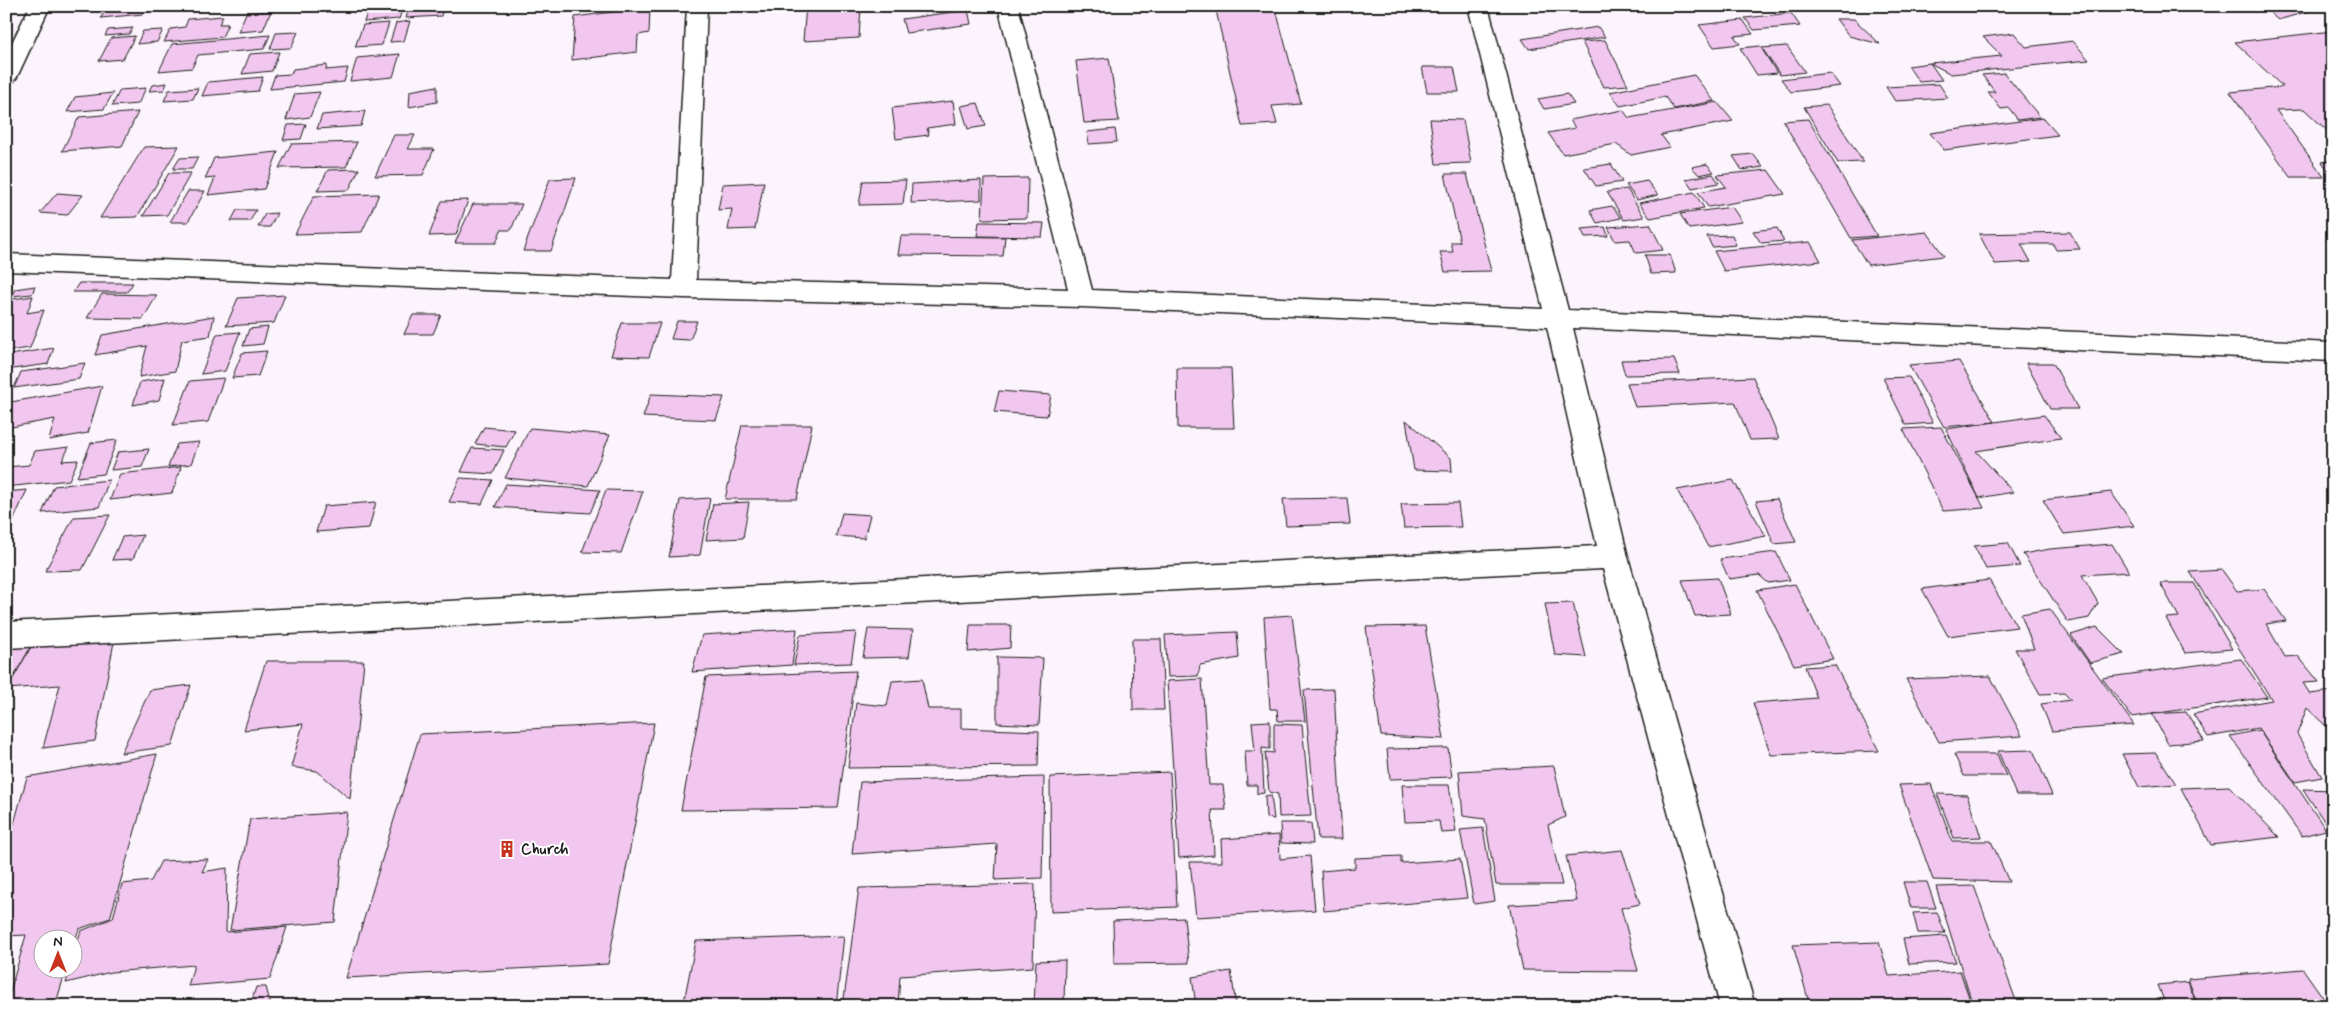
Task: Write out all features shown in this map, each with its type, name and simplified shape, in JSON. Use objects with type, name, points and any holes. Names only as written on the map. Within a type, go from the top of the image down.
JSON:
[{"type":"street","points":[[6,77],[40,6]]},
{"type":"street","points":[[684,289],[697,6]]},
{"type":"street","points":[[1008,6],[1082,298]]},
{"type":"street","points":[[1478,6],[1558,319],[1614,556],[1738,1006]]},
{"type":"street","points":[[6,262],[684,289],[1082,298],[2333,352]]},
{"type":"street","points":[[6,635],[1614,556]]},
{"type":"building","points":[[107,6],[146,6],[143,14],[101,18]]},
{"type":"building","points":[[410,6],[444,6],[441,16],[406,18]]},
{"type":"building","points":[[566,6],[595,6],[594,9],[565,12]]},
{"type":"building","points":[[806,6],[861,6],[859,38],[803,41]]},
{"type":"building","points":[[1215,6],[1275,6],[1301,104],[1272,106],[1277,124],[1242,126]]},
{"type":"building","points":[[2262,6],[2323,6],[2324,7],[2278,20]]},
{"type":"building","points":[[403,7],[399,19],[364,22],[368,10]]},
{"type":"building","points":[[650,7],[649,33],[638,35],[637,52],[572,60],[575,17]]},
{"type":"building","points":[[968,10],[971,24],[906,33],[902,19]]},
{"type":"building","points":[[271,11],[263,30],[238,32],[246,13]]},
{"type":"building","points":[[1791,13],[1800,26],[1754,30],[1745,18]]},
{"type":"building","points":[[223,16],[219,24],[228,24],[222,37],[164,42],[171,29],[185,27],[188,19]]},
{"type":"building","points":[[1836,19],[1854,19],[1880,44],[1849,36]]},
{"type":"building","points":[[1743,20],[1753,34],[1734,36],[1740,44],[1714,47],[1699,25]]},
{"type":"building","points":[[410,21],[404,41],[390,42],[396,23]]},
{"type":"building","points":[[389,23],[382,45],[355,47],[363,25]]},
{"type":"building","points":[[1598,27],[1605,37],[1529,49],[1522,39]]},
{"type":"building","points":[[133,28],[129,34],[105,36],[108,30]]},
{"type":"building","points":[[163,30],[157,42],[137,44],[143,31]]},
{"type":"building","points":[[2333,31],[2333,136],[2304,109],[2276,110],[2324,177],[2291,177],[2230,92],[2283,87],[2235,42]]},
{"type":"building","points":[[298,32],[291,48],[270,49],[276,33]]},
{"type":"building","points":[[2014,33],[2026,47],[2073,41],[2089,60],[1951,74],[1930,63],[2002,56],[1983,37]]},
{"type":"building","points":[[270,35],[264,49],[198,55],[192,68],[159,71],[172,44]]},
{"type":"building","points":[[135,36],[123,59],[99,61],[111,38]]},
{"type":"building","points":[[1605,40],[1628,85],[1604,87],[1582,42]]},
{"type":"building","points":[[1760,46],[1777,73],[1757,75],[1740,48]]},
{"type":"building","points":[[1787,46],[1805,72],[1780,75],[1762,48]]},
{"type":"building","points":[[279,52],[272,71],[242,74],[250,54]]},
{"type":"building","points":[[400,54],[393,77],[350,81],[357,58]]},
{"type":"building","points":[[1109,58],[1119,121],[1084,123],[1076,61]]},
{"type":"building","points":[[1930,63],[1942,80],[1919,82],[1908,66]]},
{"type":"building","points":[[327,65],[326,70],[348,68],[344,82],[270,89],[275,75],[291,74],[293,69]]},
{"type":"building","points":[[1422,67],[1454,67],[1459,92],[1427,92]]},
{"type":"building","points":[[1830,73],[1840,86],[1791,92],[1781,79]]},
{"type":"building","points":[[2004,73],[2040,117],[2018,120],[2009,108],[2001,109],[1988,92],[1995,92],[1982,75]]},
{"type":"building","points":[[1694,75],[1714,101],[1674,109],[1665,97],[1620,106],[1610,92]]},
{"type":"building","points":[[263,77],[258,91],[202,96],[208,82]]},
{"type":"building","points":[[167,83],[164,90],[149,91],[152,85]]},
{"type":"building","points":[[1939,84],[1948,98],[1895,101],[1886,87]]},
{"type":"building","points":[[437,86],[437,102],[409,107],[410,91]]},
{"type":"building","points":[[146,88],[138,104],[112,106],[120,90]]},
{"type":"building","points":[[198,88],[193,99],[164,101],[169,90]]},
{"type":"building","points":[[320,92],[310,117],[286,120],[295,94]]},
{"type":"building","points":[[113,93],[104,109],[67,112],[75,97]]},
{"type":"building","points":[[1567,94],[1574,104],[1544,109],[1538,99]]},
{"type":"building","points":[[953,101],[956,124],[927,128],[929,135],[896,139],[892,108]]},
{"type":"building","points":[[1717,102],[1733,121],[1661,135],[1670,147],[1631,155],[1616,144],[1563,154],[1548,133],[1575,128],[1570,120],[1623,110],[1629,118]]},
{"type":"building","points":[[978,103],[986,126],[968,129],[961,106]]},
{"type":"building","points":[[1827,105],[1863,162],[1838,163],[1804,107]]},
{"type":"building","points":[[365,111],[361,126],[317,129],[322,115]]},
{"type":"building","points":[[138,112],[122,146],[62,151],[79,117]]},
{"type":"building","points":[[2043,118],[2058,135],[1944,150],[1930,133]]},
{"type":"building","points":[[1430,119],[1463,120],[1471,163],[1436,164]]},
{"type":"building","points":[[1808,119],[1877,236],[1851,238],[1783,121]]},
{"type":"building","points":[[306,124],[301,139],[283,140],[288,125]]},
{"type":"building","points":[[1115,129],[1117,142],[1089,144],[1087,132]]},
{"type":"building","points":[[394,135],[415,135],[408,149],[434,149],[423,175],[375,176]]},
{"type":"building","points":[[357,142],[346,167],[279,168],[291,144]]},
{"type":"building","points":[[179,146],[137,217],[100,218],[144,147]]},
{"type":"building","points":[[278,152],[264,189],[208,195],[215,178],[205,179],[214,158]]},
{"type":"building","points":[[1753,154],[1763,167],[1742,170],[1733,156]]},
{"type":"building","points":[[198,157],[192,169],[173,169],[180,158]]},
{"type":"building","points":[[2333,160],[2333,177],[2322,162]]},
{"type":"building","points":[[1611,164],[1622,182],[1596,186],[1584,168]]},
{"type":"building","points":[[1707,164],[1714,172],[1699,175],[1692,167]]},
{"type":"building","points":[[359,169],[349,190],[317,191],[328,170]]},
{"type":"building","points":[[1768,170],[1785,194],[1708,207],[1698,192],[1726,187],[1717,175]]},
{"type":"building","points":[[169,173],[191,173],[167,215],[143,216]]},
{"type":"building","points":[[1445,174],[1467,174],[1491,271],[1445,272],[1440,252],[1453,252],[1451,242],[1460,242]]},
{"type":"building","points":[[1713,174],[1719,183],[1692,188],[1686,179]]},
{"type":"building","points":[[576,178],[551,251],[523,251],[550,179]]},
{"type":"building","points":[[1028,178],[1027,218],[982,219],[984,179]]},
{"type":"building","points":[[906,180],[903,204],[859,205],[863,181]]},
{"type":"building","points":[[981,180],[981,200],[911,203],[912,184]]},
{"type":"building","points":[[1647,181],[1658,195],[1637,200],[1626,185]]},
{"type":"building","points":[[764,182],[755,229],[728,230],[732,209],[718,210],[723,184]]},
{"type":"building","points":[[1627,189],[1644,217],[1624,220],[1607,192]]},
{"type":"building","points":[[188,191],[205,191],[188,222],[170,222]]},
{"type":"building","points":[[1694,192],[1704,208],[1650,218],[1639,203]]},
{"type":"building","points":[[57,193],[83,195],[67,215],[40,213]]},
{"type":"building","points":[[379,194],[362,232],[295,234],[314,196]]},
{"type":"building","points":[[468,200],[456,235],[429,236],[442,201]]},
{"type":"building","points":[[473,204],[522,204],[511,230],[501,230],[496,243],[455,243]]},
{"type":"building","points":[[1612,206],[1621,218],[1597,223],[1590,210]]},
{"type":"building","points":[[1732,207],[1742,222],[1689,229],[1680,214]]},
{"type":"building","points":[[237,210],[256,210],[250,221],[231,221]]},
{"type":"building","points":[[277,213],[270,227],[258,227],[265,214]]},
{"type":"building","points":[[979,222],[1044,223],[1042,237],[977,236]]},
{"type":"building","points":[[1650,224],[1663,250],[1636,253],[1630,240],[1615,241],[1608,227]]},
{"type":"building","points":[[1605,227],[1608,236],[1585,237],[1581,229]]},
{"type":"building","points":[[1777,228],[1784,241],[1761,243],[1753,231]]},
{"type":"building","points":[[1927,232],[1944,256],[1868,265],[1852,240]]},
{"type":"building","points":[[2070,232],[2080,249],[2056,250],[2053,244],[2021,244],[2031,262],[1995,264],[1979,234]]},
{"type":"building","points":[[1732,235],[1736,245],[1712,247],[1707,236]]},
{"type":"building","points":[[901,236],[1005,237],[1003,256],[898,255]]},
{"type":"building","points":[[1810,242],[1821,261],[1724,271],[1714,251]]},
{"type":"building","points":[[1645,255],[1670,255],[1676,273],[1651,274]]},
{"type":"building","points":[[79,283],[133,283],[127,292],[73,292]]},
{"type":"building","points":[[35,286],[32,294],[12,296],[15,289]]},
{"type":"building","points":[[102,294],[157,295],[143,319],[87,318]]},
{"type":"building","points":[[285,295],[274,323],[226,326],[238,298]]},
{"type":"building","points":[[33,296],[27,313],[44,310],[30,348],[8,351],[6,355],[6,300]]},
{"type":"building","points":[[413,315],[441,315],[433,334],[404,334]]},
{"type":"building","points":[[214,316],[210,336],[182,340],[175,371],[139,377],[147,346],[95,355],[102,335]]},
{"type":"building","points":[[677,321],[697,321],[690,340],[671,339]]},
{"type":"building","points":[[622,323],[660,323],[649,357],[611,356]]},
{"type":"building","points":[[268,327],[263,344],[243,346],[249,329]]},
{"type":"building","points":[[240,332],[225,371],[201,374],[217,334]]},
{"type":"building","points":[[54,348],[48,364],[6,370],[10,355]]},
{"type":"building","points":[[267,351],[258,376],[232,378],[242,353]]},
{"type":"building","points":[[1674,359],[1680,374],[1625,375],[1621,360]]},
{"type":"building","points":[[1959,361],[1995,422],[1944,427],[1909,365]]},
{"type":"building","points":[[85,363],[79,379],[14,388],[21,372]]},
{"type":"building","points":[[2026,363],[2053,363],[2078,409],[2050,409]]},
{"type":"building","points":[[1177,368],[1231,368],[1234,428],[1178,428]]},
{"type":"building","points":[[1753,377],[1779,439],[1750,440],[1735,402],[1635,407],[1627,383]]},
{"type":"building","points":[[1909,377],[1933,423],[1906,425],[1883,378]]},
{"type":"building","points":[[165,378],[159,400],[133,405],[140,382]]},
{"type":"building","points":[[224,378],[208,422],[173,425],[190,381]]},
{"type":"building","points":[[102,386],[88,433],[49,440],[55,419],[6,428],[6,416],[11,402]]},
{"type":"building","points":[[999,391],[1051,395],[1047,416],[994,412]]},
{"type":"building","points":[[651,394],[724,397],[716,420],[643,417]]},
{"type":"building","points":[[2044,415],[2061,438],[1976,451],[2013,492],[1979,498],[1946,429]]},
{"type":"building","points":[[1406,420],[1451,458],[1452,471],[1414,470]]},
{"type":"building","points":[[742,425],[812,425],[797,499],[725,499]]},
{"type":"building","points":[[484,427],[515,430],[506,447],[475,444]]},
{"type":"building","points":[[1941,427],[1984,508],[1943,511],[1903,429]]},
{"type":"building","points":[[530,428],[610,435],[588,486],[505,478]]},
{"type":"building","points":[[117,440],[104,474],[77,477],[91,443]]},
{"type":"building","points":[[199,442],[191,464],[168,467],[177,444]]},
{"type":"building","points":[[69,447],[62,461],[78,460],[69,480],[6,487],[6,467],[29,465],[35,451]]},
{"type":"building","points":[[472,448],[504,450],[493,474],[461,472]]},
{"type":"building","points":[[149,449],[142,467],[111,470],[118,452]]},
{"type":"building","points":[[181,467],[172,493],[110,500],[120,474]]},
{"type":"building","points":[[460,478],[493,480],[482,504],[449,502]]},
{"type":"building","points":[[109,480],[99,507],[42,513],[54,486]]},
{"type":"building","points":[[1733,480],[1766,536],[1708,547],[1677,490]]},
{"type":"building","points":[[506,484],[600,490],[590,513],[495,507]]},
{"type":"building","points":[[27,490],[6,537],[6,492]]},
{"type":"building","points":[[606,490],[643,491],[621,553],[582,552]]},
{"type":"building","points":[[2111,492],[2134,526],[2064,534],[2043,500]]},
{"type":"building","points":[[710,498],[700,555],[669,557],[680,500]]},
{"type":"building","points":[[1347,498],[1350,524],[1286,526],[1283,499]]},
{"type":"building","points":[[1777,499],[1796,542],[1774,544],[1756,501]]},
{"type":"building","points":[[376,502],[369,528],[316,532],[324,506]]},
{"type":"building","points":[[749,502],[743,538],[706,540],[713,504]]},
{"type":"building","points":[[1458,503],[1461,527],[1404,528],[1401,504]]},
{"type":"building","points":[[842,513],[870,515],[864,538],[836,536]]},
{"type":"building","points":[[110,515],[82,570],[45,571],[74,517]]},
{"type":"building","points":[[143,535],[133,559],[112,560],[122,537]]},
{"type":"building","points":[[2008,543],[2020,566],[1986,569],[1974,546]]},
{"type":"building","points":[[2112,544],[2129,572],[2082,575],[2098,603],[2089,618],[2068,622],[2023,554],[2050,549]]},
{"type":"building","points":[[1776,552],[1790,580],[1768,583],[1759,575],[1729,579],[1720,559]]},
{"type":"building","points":[[2222,570],[2237,591],[2264,589],[2286,621],[2266,624],[2285,657],[2298,656],[2319,682],[2303,683],[2310,694],[2333,691],[2333,725],[2326,726],[2307,708],[2297,734],[2322,777],[2295,782],[2258,728],[2208,737],[2193,714],[2272,700],[2190,572]]},
{"type":"building","points":[[1718,578],[1731,614],[1695,616],[1682,580]]},
{"type":"building","points":[[1989,580],[2017,627],[1948,636],[1922,589]]},
{"type":"building","points":[[2160,583],[2194,583],[2232,649],[2185,653],[2166,618],[2179,617]]},
{"type":"building","points":[[1795,584],[1833,659],[1794,665],[1757,590]]},
{"type":"building","points":[[1573,603],[1586,657],[1555,655],[1545,604]]},
{"type":"building","points":[[2050,609],[2134,725],[2052,731],[2041,704],[2071,700],[2064,693],[2040,694],[2015,649],[2034,649],[2021,614]]},
{"type":"building","points":[[1292,615],[1305,721],[1278,721],[1277,709],[1270,709],[1264,617]]},
{"type":"building","points":[[970,625],[1011,625],[1010,648],[968,652]]},
{"type":"building","points":[[1425,626],[1444,739],[1381,736],[1366,627]]},
{"type":"building","points":[[2097,627],[2124,654],[2090,663],[2071,635]]},
{"type":"building","points":[[797,629],[792,665],[692,672],[702,635]]},
{"type":"building","points":[[868,629],[913,630],[909,657],[863,658]]},
{"type":"building","points":[[856,632],[851,663],[794,665],[800,635]]},
{"type":"building","points":[[1237,632],[1239,658],[1200,665],[1198,676],[1168,677],[1165,635]]},
{"type":"building","points":[[1132,639],[1161,639],[1164,710],[1133,710]]},
{"type":"building","points":[[114,642],[95,741],[43,748],[60,685],[7,689],[33,643]]},
{"type":"building","points":[[33,643],[7,689],[6,689],[6,645]]},
{"type":"building","points":[[997,657],[1043,658],[1039,725],[997,723]]},
{"type":"building","points":[[2241,659],[2267,697],[2132,717],[2102,678]]},
{"type":"building","points":[[266,661],[364,661],[350,799],[317,771],[291,767],[303,724],[244,730]]},
{"type":"building","points":[[1835,665],[1879,751],[1771,755],[1753,703],[1817,698],[1805,667]]},
{"type":"building","points":[[856,671],[838,808],[681,810],[706,677]]},
{"type":"building","points":[[1990,676],[2022,736],[1939,742],[1906,679]]},
{"type":"building","points":[[922,679],[928,709],[961,709],[961,728],[1039,731],[1038,766],[848,768],[856,703],[887,706],[892,681]]},
{"type":"building","points":[[1202,679],[1209,785],[1223,785],[1226,810],[1212,810],[1214,855],[1179,858],[1167,681]]},
{"type":"building","points":[[191,685],[172,746],[121,753],[150,690]]},
{"type":"building","points":[[1334,689],[1342,839],[1318,839],[1304,690]]},
{"type":"building","points":[[2186,712],[2204,741],[2168,744],[2152,714]]},
{"type":"building","points":[[1270,721],[1270,749],[1262,748],[1264,793],[1257,794],[1257,785],[1247,785],[1245,751],[1255,751],[1252,722]]},
{"type":"building","name":"Church","points":[[654,723],[608,964],[346,978],[420,734]]},
{"type":"building","points":[[1274,724],[1302,725],[1311,816],[1279,817],[1278,794],[1269,792],[1265,752],[1274,753]]},
{"type":"building","points":[[2259,730],[2326,830],[2302,836],[2230,736]]},
{"type":"building","points":[[1448,748],[1452,777],[1390,779],[1387,749]]},
{"type":"building","points":[[2033,750],[2052,795],[2016,795],[1998,751]]},
{"type":"building","points":[[2156,753],[2176,784],[2139,787],[2122,754]]},
{"type":"building","points":[[157,754],[110,918],[79,930],[32,930],[32,980],[63,980],[55,1006],[6,1006],[26,935],[6,936],[6,852],[27,777]]},
{"type":"building","points":[[1954,754],[1997,754],[2006,776],[1964,776]]},
{"type":"building","points":[[1554,766],[1565,817],[1548,825],[1562,885],[1496,885],[1485,819],[1463,816],[1459,771]]},
{"type":"building","points":[[1170,772],[1177,907],[1051,912],[1050,777]]},
{"type":"building","points":[[1044,777],[1042,878],[995,880],[997,844],[852,854],[860,782]]},
{"type":"building","points":[[1931,784],[1952,841],[1991,841],[2009,882],[1933,880],[1899,785]]},
{"type":"building","points":[[1402,785],[1449,785],[1456,832],[1441,833],[1439,821],[1405,822]]},
{"type":"building","points":[[2229,786],[2279,837],[2211,845],[2181,788]]},
{"type":"building","points":[[2303,789],[2333,790],[2333,827],[2328,827]]},
{"type":"building","points":[[1937,794],[1967,795],[1981,837],[1954,838]]},
{"type":"building","points":[[1271,795],[1274,819],[1266,818],[1265,796]]},
{"type":"building","points":[[347,812],[335,922],[230,930],[250,819]]},
{"type":"building","points":[[1280,823],[1311,823],[1313,844],[1281,843]]},
{"type":"building","points":[[1483,828],[1495,901],[1474,904],[1460,830]]},
{"type":"building","points":[[1279,835],[1280,859],[1310,856],[1315,910],[1196,917],[1190,862],[1222,862],[1221,839]]},
{"type":"building","points":[[1622,850],[1640,904],[1621,908],[1638,971],[1523,970],[1509,905],[1577,901],[1566,856]]},
{"type":"building","points":[[1401,856],[1401,863],[1460,859],[1467,898],[1324,911],[1321,871],[1355,868],[1355,858]]},
{"type":"building","points":[[208,859],[202,872],[227,868],[226,932],[287,927],[270,979],[188,986],[194,965],[111,972],[82,979],[82,931],[113,918],[122,884],[151,881],[161,861]]},
{"type":"building","points":[[1903,882],[1927,882],[1936,908],[1911,908]]},
{"type":"building","points":[[1035,884],[1033,967],[900,976],[898,1006],[843,1006],[859,888]]},
{"type":"building","points":[[1974,886],[2018,1006],[1973,1006],[1936,887]]},
{"type":"building","points":[[1937,912],[1945,933],[1918,933],[1913,913]]},
{"type":"building","points":[[1184,918],[1189,963],[1114,964],[1113,921]]},
{"type":"building","points":[[844,936],[836,1006],[683,1006],[696,941]]},
{"type":"building","points":[[1946,936],[1956,962],[1909,964],[1903,939]]},
{"type":"building","points":[[1879,942],[1889,976],[1960,971],[1972,1006],[1810,1006],[1793,945]]},
{"type":"building","points":[[1065,960],[1064,1005],[1070,1006],[1034,1006],[1036,961]]},
{"type":"building","points":[[2303,969],[2329,1006],[2198,1006],[2188,979]]},
{"type":"building","points":[[1231,971],[1236,1006],[1196,1006],[1192,977]]},
{"type":"building","points":[[67,980],[78,980],[66,983]]},
{"type":"building","points":[[2188,982],[2197,1006],[2166,1006],[2158,985]]},
{"type":"building","points":[[256,987],[266,987],[271,1006],[250,1006]]},
{"type":"building","points":[[1151,1001],[1189,1001],[1189,1006],[1152,1006]]},
{"type":"place","name":"Church","points":[[507,849]]}]
